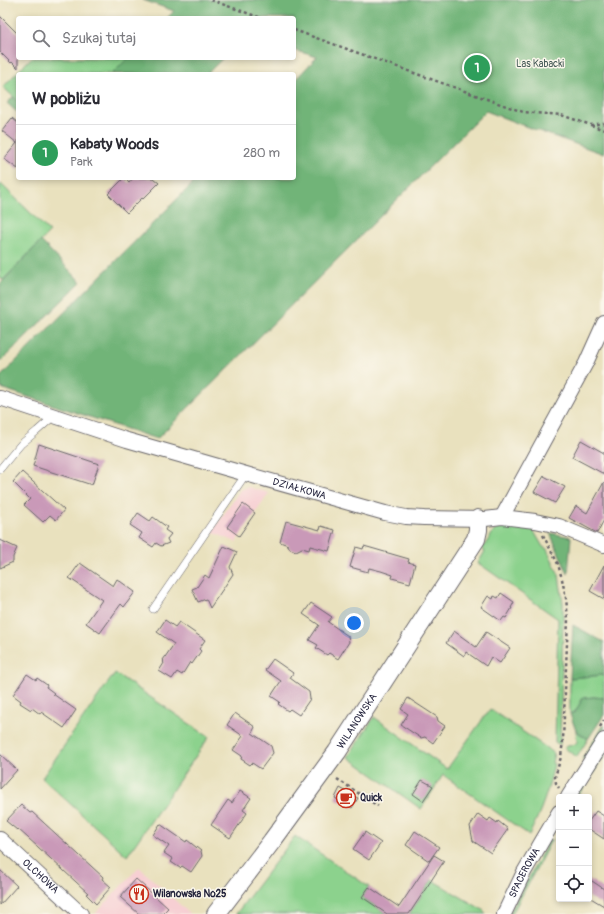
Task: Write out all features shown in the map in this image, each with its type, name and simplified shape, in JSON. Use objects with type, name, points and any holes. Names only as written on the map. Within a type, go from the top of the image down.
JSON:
[{"type":"street","points":[[502,517],[586,363],[604,323]]},
{"type":"street","name":"DZIAŁKOWA","points":[[0,398],[127,440],[385,513],[406,517],[424,518],[478,519],[502,517],[535,521],[559,526],[604,545]]},
{"type":"street","name":"WILANOWSKA","points":[[216,914],[272,841],[336,752],[476,539],[478,519]]},
{"type":"street","points":[[565,793],[604,740]]},
{"type":"street","name":"SPACEROWA","points":[[504,914],[524,872],[556,817]]},
{"type":"street","name":"OLCHOWA","points":[[0,840],[81,914]]},
{"type":"lane","points":[[0,469],[21,444],[54,416]]},
{"type":"lane","points":[[153,609],[246,474]]},
{"type":"path","points":[[211,0],[255,16]]},
{"type":"path","points":[[296,31],[523,112],[561,115],[604,130]]},
{"type":"path","points":[[590,125],[604,123]]},
{"type":"path","points":[[535,521],[558,564],[566,598],[568,619],[564,740],[555,780],[558,787],[565,793]]},
{"type":"path","points":[[333,776],[378,806]]},
{"type":"shaded area","points":[[248,487],[269,493],[236,542],[212,532],[240,490]]},
{"type":"shaded area","points":[[139,867],[190,914],[95,914]]},
{"type":"green space","name":"Las Kabacki","points":[[143,0],[604,0],[604,154],[486,111],[157,439],[1,388],[0,377],[196,180],[296,180],[296,79],[317,57],[296,51],[296,16],[169,16],[174,11]]},
{"type":"green space","points":[[29,60],[126,60],[114,72],[17,72]]},
{"type":"green space","points":[[126,60],[221,60],[209,72],[114,72]]},
{"type":"green space","points":[[16,74],[16,99],[3,87]]},
{"type":"green space","points":[[13,97],[16,99],[16,111],[7,103]]},
{"type":"green space","points":[[0,183],[50,232],[3,280],[0,277]]},
{"type":"green space","points":[[41,241],[81,282],[0,362],[0,284]]},
{"type":"green space","points":[[503,522],[532,528],[543,547],[547,549],[559,575],[563,603],[560,745],[555,742],[558,619],[478,563],[485,551],[482,549],[494,531],[502,527]]},
{"type":"green space","points":[[550,533],[571,537],[568,574]]},
{"type":"green space","points":[[573,625],[604,642],[604,675],[570,678]]},
{"type":"green space","points":[[115,673],[209,737],[127,856],[42,778]]},
{"type":"green space","points":[[604,675],[604,698],[583,698],[577,709],[570,714],[570,678]]},
{"type":"green space","points":[[583,698],[604,698],[604,715],[588,739],[576,731],[570,714],[575,712]]},
{"type":"green space","points":[[490,709],[554,753],[552,763],[554,764],[550,782],[541,809],[529,835],[443,775],[421,809],[348,757],[374,717],[447,769]]},
{"type":"green space","points":[[604,725],[604,729],[585,759],[582,759]]},
{"type":"green space","points":[[576,731],[588,739],[577,757],[565,747],[577,742]]},
{"type":"green space","points":[[604,752],[604,756],[580,794],[577,794]]},
{"type":"green space","points":[[295,836],[369,887],[362,897],[387,914],[236,914]]},
{"type":"green space","points":[[552,839],[512,914],[509,914],[549,840]]},
{"type":"green space","points":[[432,880],[483,910],[486,914],[409,914]]},
{"type":"building","points":[[0,16],[16,32],[16,60],[18,60],[18,68],[0,52]]},
{"type":"building","points":[[12,118],[16,121],[16,142],[2,131]]},
{"type":"building","points":[[16,144],[16,168],[4,159]]},
{"type":"building","points":[[122,180],[126,180],[129,183],[131,180],[155,180],[159,183],[127,213],[108,194]]},
{"type":"building","points":[[581,440],[604,453],[604,474],[572,457]]},
{"type":"building","points":[[39,444],[99,464],[92,485],[33,466]]},
{"type":"building","points":[[22,472],[64,510],[56,520],[50,515],[43,522],[24,505],[30,499],[13,482]]},
{"type":"building","points":[[544,476],[565,487],[555,503],[534,492]]},
{"type":"building","points":[[604,482],[604,520],[597,533],[569,518],[576,506],[587,513]]},
{"type":"building","points":[[243,504],[255,513],[239,536],[227,527]]},
{"type":"building","points":[[138,513],[150,521],[153,517],[167,527],[165,530],[171,534],[167,539],[169,543],[161,546],[156,543],[153,547],[139,538],[142,533],[130,525]]},
{"type":"building","points":[[286,521],[320,530],[321,526],[335,530],[329,551],[310,546],[309,550],[302,548],[296,551],[290,549],[288,545],[280,542]]},
{"type":"building","points":[[0,540],[17,548],[13,557],[13,562],[0,568]]},
{"type":"building","points":[[224,546],[237,552],[230,567],[233,574],[210,608],[206,599],[198,602],[192,589],[197,587],[205,575],[209,578]]},
{"type":"building","points":[[364,546],[409,559],[408,562],[415,564],[410,583],[392,578],[393,575],[381,571],[369,568],[368,572],[350,567],[356,547],[363,549]]},
{"type":"building","points":[[80,563],[113,586],[117,579],[135,592],[124,607],[121,604],[100,633],[86,623],[102,600],[69,578]]},
{"type":"building","points":[[604,565],[604,599],[590,591]]},
{"type":"building","points":[[501,593],[514,602],[506,618],[504,617],[501,621],[481,607],[488,596],[493,599],[494,596],[498,598]]},
{"type":"building","points":[[311,603],[332,617],[328,622],[348,636],[349,642],[338,659],[329,653],[327,655],[316,648],[318,645],[309,640],[319,625],[303,614]]},
{"type":"building","points":[[165,620],[175,627],[179,622],[205,640],[199,649],[201,651],[192,664],[190,662],[182,675],[177,672],[172,679],[159,671],[164,663],[163,660],[174,644],[157,632]]},
{"type":"building","points":[[454,631],[476,647],[486,632],[510,648],[500,663],[491,657],[486,666],[466,652],[464,656],[446,643]]},
{"type":"building","points":[[273,659],[293,673],[290,678],[309,692],[310,699],[299,715],[290,709],[288,711],[278,704],[280,702],[271,696],[281,681],[265,670]]},
{"type":"building","points":[[27,674],[36,680],[37,678],[47,685],[46,687],[54,693],[53,694],[76,710],[64,728],[41,712],[40,714],[32,708],[31,710],[20,703],[21,701],[13,695]]},
{"type":"building","points":[[408,698],[437,717],[438,721],[445,726],[433,743],[425,737],[421,738],[401,725],[408,714],[401,709]]},
{"type":"building","points":[[235,713],[255,727],[252,733],[271,746],[273,753],[261,769],[252,763],[250,765],[241,759],[242,756],[233,750],[243,736],[227,725]]},
{"type":"building","points":[[0,754],[17,770],[0,789]]},
{"type":"building","points":[[422,780],[433,786],[423,801],[413,794]]},
{"type":"building","name":"Quick","points":[[340,788],[358,798],[352,808],[335,798]]},
{"type":"building","points":[[240,791],[251,798],[243,810],[247,813],[230,838],[211,825],[228,800],[232,803]]},
{"type":"building","points":[[21,805],[30,813],[32,812],[103,877],[102,879],[111,887],[96,904],[86,894],[88,893],[18,829],[17,830],[6,821]]},
{"type":"building","points":[[596,811],[604,816],[604,839],[592,831],[592,817]]},
{"type":"building","points":[[478,814],[488,821],[490,818],[497,823],[498,821],[508,829],[491,853],[473,841],[470,826]]},
{"type":"building","points":[[160,824],[186,842],[187,840],[201,851],[202,856],[191,872],[182,866],[180,868],[171,862],[173,859],[164,853],[169,846],[153,835]]},
{"type":"building","points":[[415,831],[439,847],[429,861],[406,845]]},
{"type":"building","points":[[365,832],[381,843],[369,860],[353,849]]},
{"type":"building","points":[[434,855],[444,861],[409,914],[387,914],[362,897],[369,887],[399,907]]},
{"type":"building","points":[[0,870],[17,886],[0,905]]},
{"type":"building","name":"Wilanowska No25","points":[[136,879],[168,908],[162,914],[139,914],[120,897]]},
{"type":"building","points":[[592,881],[604,889],[604,906],[592,899]]},
{"type":"place","name":"Kabaty Woods","points":[[477,68]]},
{"type":"place","name":"Quick","points":[[346,798]]},
{"type":"place","name":"Wilanowska No25","points":[[139,894]]}]
